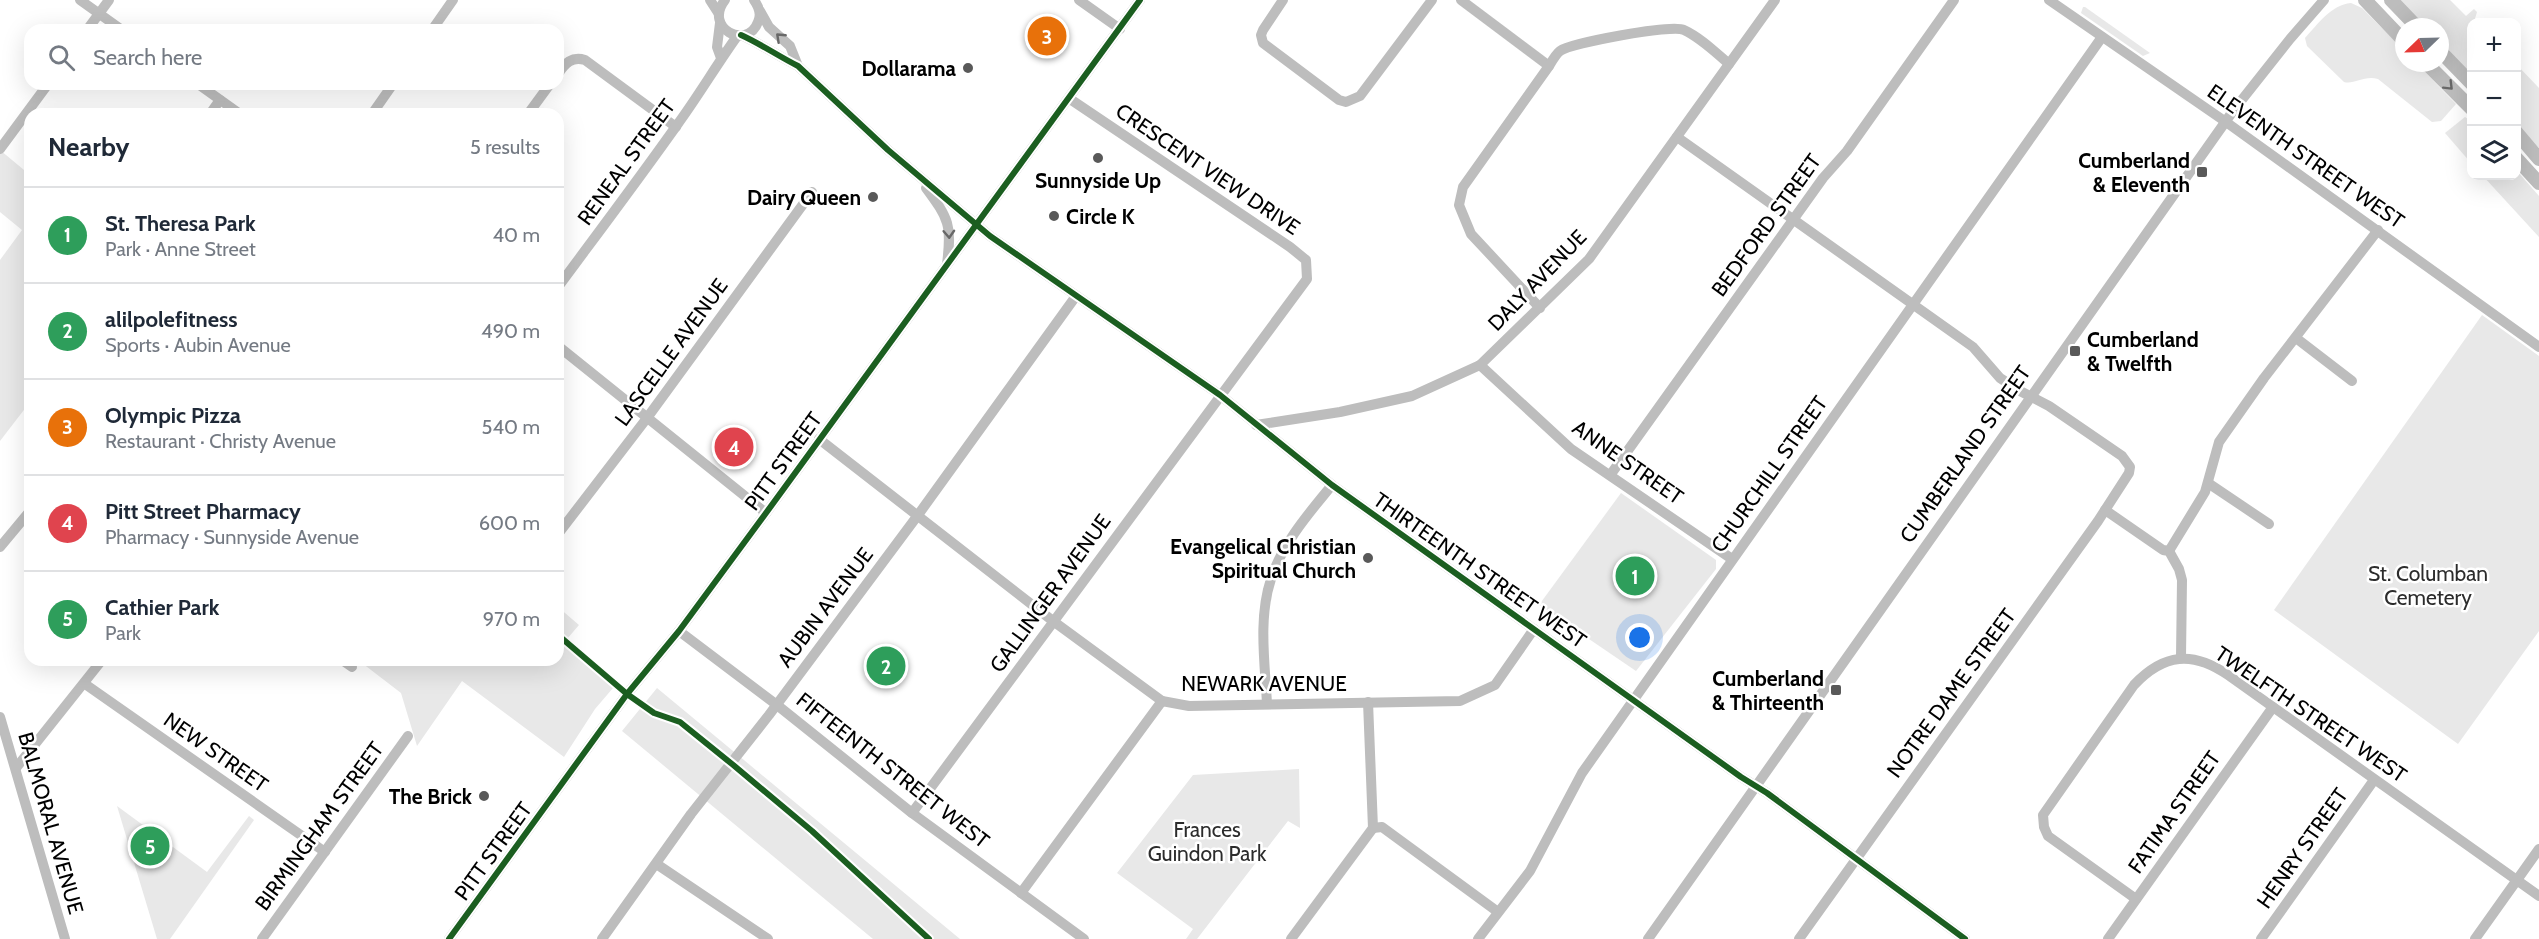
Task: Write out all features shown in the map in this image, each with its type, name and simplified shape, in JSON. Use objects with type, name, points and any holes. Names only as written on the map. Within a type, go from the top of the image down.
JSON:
[{"type":"main road","points":[[2365,0],[2395,31]]},
{"type":"main road","points":[[2391,0],[2408,18]]},
{"type":"main road","points":[[2449,60],[2467,79]]},
{"type":"main road","points":[[2435,72],[2467,104]]},
{"type":"main road","points":[[2521,137],[2539,159]]},
{"type":"main road","points":[[2521,163],[2539,183]]},
{"type":"street","points":[[80,0],[113,24]]},
{"type":"street","points":[[92,24],[109,0]]},
{"type":"street","points":[[436,24],[453,0]]},
{"type":"street","points":[[710,0],[729,32],[762,44],[798,66],[915,173],[946,214],[950,240],[947,264]]},
{"type":"street","points":[[721,58],[717,47],[719,18],[725,0]]},
{"type":"street","points":[[754,0],[769,27],[790,46],[798,66]]},
{"type":"street","points":[[1079,0],[1120,29]]},
{"type":"street","name":"PITT STREET","points":[[449,939],[620,703],[679,631],[766,513],[1140,0]]},
{"type":"street","points":[[1283,0],[1263,30],[1261,35],[1263,43],[1339,100],[1346,102],[1360,96],[1432,0]]},
{"type":"street","points":[[1461,0],[1549,66]]},
{"type":"street","name":"DALY AVENUE","points":[[1256,425],[1340,412],[1412,396],[1480,365],[1589,259],[1774,0]]},
{"type":"street","name":"BEDFORD STREET","points":[[1611,474],[1793,219],[1823,178],[1847,151],[1953,0]]},
{"type":"street","name":"ELEVENTH STREET WEST","points":[[2049,0],[2226,122],[2539,347]]},
{"type":"street","name":"CUMBERLAND STREET","points":[[1648,939],[2226,122],[2283,47],[2324,0]]},
{"type":"street","name":"RENEAL STREET","points":[[564,279],[676,127],[716,70],[721,58],[740,35],[756,27],[760,11]]},
{"type":"street","points":[[1540,308],[1471,234],[1459,205],[1463,187],[1561,50],[1656,29],[1682,28],[1729,64]]},
{"type":"street","name":"CHURCHILL STREET","points":[[1478,939],[1530,871],[1582,773],[2102,37]]},
{"type":"street","points":[[564,67],[570,60],[576,58],[585,60],[676,127]]},
{"type":"street","points":[[30,108],[44,90]]},
{"type":"street","points":[[206,90],[231,108]]},
{"type":"street","points":[[376,108],[389,90]]},
{"type":"street","points":[[532,108],[546,90]]},
{"type":"street","name":"CRESCENT VIEW DRIVE","points":[[1070,99],[1306,260],[1307,279],[1220,395]]},
{"type":"street","points":[[214,108],[220,100]]},
{"type":"street","points":[[0,149],[24,116]]},
{"type":"street","points":[[1677,137],[1973,347],[2000,378],[2030,396]]},
{"type":"street","name":"THIRTEENTH STREET WEST","points":[[915,173],[977,226],[1220,395],[1332,485],[1965,939]]},
{"type":"street","name":"LASCELLE AVENUE","points":[[564,526],[647,418],[813,192]]},
{"type":"street","points":[[2105,510],[2163,550],[2169,551],[2208,483],[2219,442],[2378,230]]},
{"type":"street","name":"AUBIN AVENUE","points":[[602,939],[692,814],[777,705],[918,515],[1076,296]]},
{"type":"street","points":[[2296,338],[2352,381]]},
{"type":"street","points":[[564,351],[766,513]]},
{"type":"street","name":"ANNE STREET","points":[[1480,365],[1571,449],[1611,474],[1732,559]]},
{"type":"street","name":"GALLINGER AVENUE","points":[[912,813],[1220,395]]},
{"type":"street","name":"NOTRE DAME STREET","points":[[1799,939],[2129,473],[2130,467],[2122,456],[2066,417],[2030,396]]},
{"type":"street","points":[[819,439],[1053,621],[1162,701]]},
{"type":"street","points":[[2208,483],[2269,524]]},
{"type":"street","points":[[1267,704],[1264,625],[1270,580],[1279,559],[1332,485]]},
{"type":"street","points":[[0,547],[24,518]]},
{"type":"street","name":"TWELFTH STREET WEST","points":[[2169,551],[2182,579],[2181,657],[2196,659],[2216,667],[2539,896]]},
{"type":"street","name":"NEWARK AVENUE","points":[[1022,892],[1162,701],[1189,706],[1460,701],[1495,685],[1534,629]]},
{"type":"street","name":"FIFTEENTH STREET WEST","points":[[679,631],[777,705],[912,813],[1084,939]]},
{"type":"street","points":[[2136,899],[2048,836],[2044,827],[2043,815],[2134,685],[2152,668],[2181,657]]},
{"type":"street","points":[[16,768],[98,666]]},
{"type":"street","name":"NEW STREET","points":[[85,684],[326,852]]},
{"type":"street","points":[[1291,939],[1373,828],[1368,702]]},
{"type":"street","name":"FATIMA STREET","points":[[2108,939],[2273,707]]},
{"type":"street","name":"BALMORAL AVENUE","points":[[0,717],[65,939]]},
{"type":"street","name":"BIRMINGHAM STREET","points":[[262,939],[408,736]]},
{"type":"street","name":"HENRY STREET","points":[[2261,939],[2374,780]]},
{"type":"street","points":[[1373,828],[1382,827],[1498,912]]},
{"type":"street","points":[[2475,939],[2539,849]]},
{"type":"street","points":[[657,865],[768,939]]},
{"type":"green space","points":[[2399,0],[2450,0],[2466,16],[2474,9],[2477,12],[2475,18],[2467,18],[2467,72],[2449,53],[2449,18],[2416,18]]},
{"type":"green space","points":[[2351,3],[2362,8],[2395,41],[2395,72],[2425,72],[2456,104],[2441,121],[2432,122],[2378,79],[2368,78],[2344,82],[2307,46],[2305,38],[2325,16]]},
{"type":"green space","points":[[2083,7],[2150,53],[2143,56],[2081,13]]},
{"type":"green space","points":[[2521,69],[2539,88],[2539,148],[2521,128]]},
{"type":"green space","points":[[2465,117],[2467,118],[2467,158],[2445,133]]},
{"type":"green space","points":[[0,150],[24,170],[24,410],[0,441],[0,260],[22,230],[0,212]]},
{"type":"green space","points":[[2521,176],[2539,196],[2539,237],[2487,180],[2521,180]]},
{"type":"green space","name":"St. Columban Cemetery","points":[[2482,315],[2539,356],[2539,631],[2458,744],[2274,610]]},
{"type":"green space","points":[[1621,493],[1716,560],[1716,569],[1636,671],[1539,605]]},
{"type":"green space","points":[[564,612],[579,625],[567,639],[619,681],[595,709],[564,757],[462,681],[417,746],[401,693],[366,666],[564,666]]},
{"type":"green space","points":[[657,688],[960,939],[873,939],[622,731]]},
{"type":"green space","name":"Frances Guindon Park","points":[[1299,769],[1300,828],[1288,821],[1197,939],[1186,939],[1193,929],[1117,873],[1193,775]]},
{"type":"green space","points":[[117,806],[207,872],[249,816],[254,820],[170,939],[157,939]]},
{"type":"cycle path","points":[[449,939],[627,694],[679,631],[766,513],[1140,0]]},
{"type":"cycle path","points":[[741,35],[798,66],[888,150],[990,236],[1220,395],[1332,485],[1741,777],[1767,793],[1965,939]]},
{"type":"cycle path","points":[[564,640],[627,694],[654,713],[680,722],[732,764],[812,831],[929,939]]},
{"type":"place","name":"Olympic Pizza","points":[[1047,36]]},
{"type":"place","name":"Dollarama","points":[[968,68]]},
{"type":"place","name":"Sunnyside Up","points":[[1098,158]]},
{"type":"place","name":"Cumberland & Eleventh","points":[[2202,172]]},
{"type":"place","name":"Dairy Queen","points":[[873,197]]},
{"type":"place","name":"Circle K","points":[[1054,216]]},
{"type":"place","name":"Cumberland & Twelfth","points":[[2075,351]]},
{"type":"place","name":"Pitt Street Pharmacy","points":[[734,447]]},
{"type":"place","name":"Evangelical Christian Spiritual Church","points":[[1368,558]]},
{"type":"place","name":"St. Theresa Park","points":[[1635,576]]},
{"type":"place","name":"alilpolefitness","points":[[886,666]]},
{"type":"place","name":"Cumberland & Thirteenth","points":[[1836,690]]},
{"type":"place","name":"The Brick","points":[[484,796]]},
{"type":"place","name":"Cathier Park","points":[[150,846]]}]
